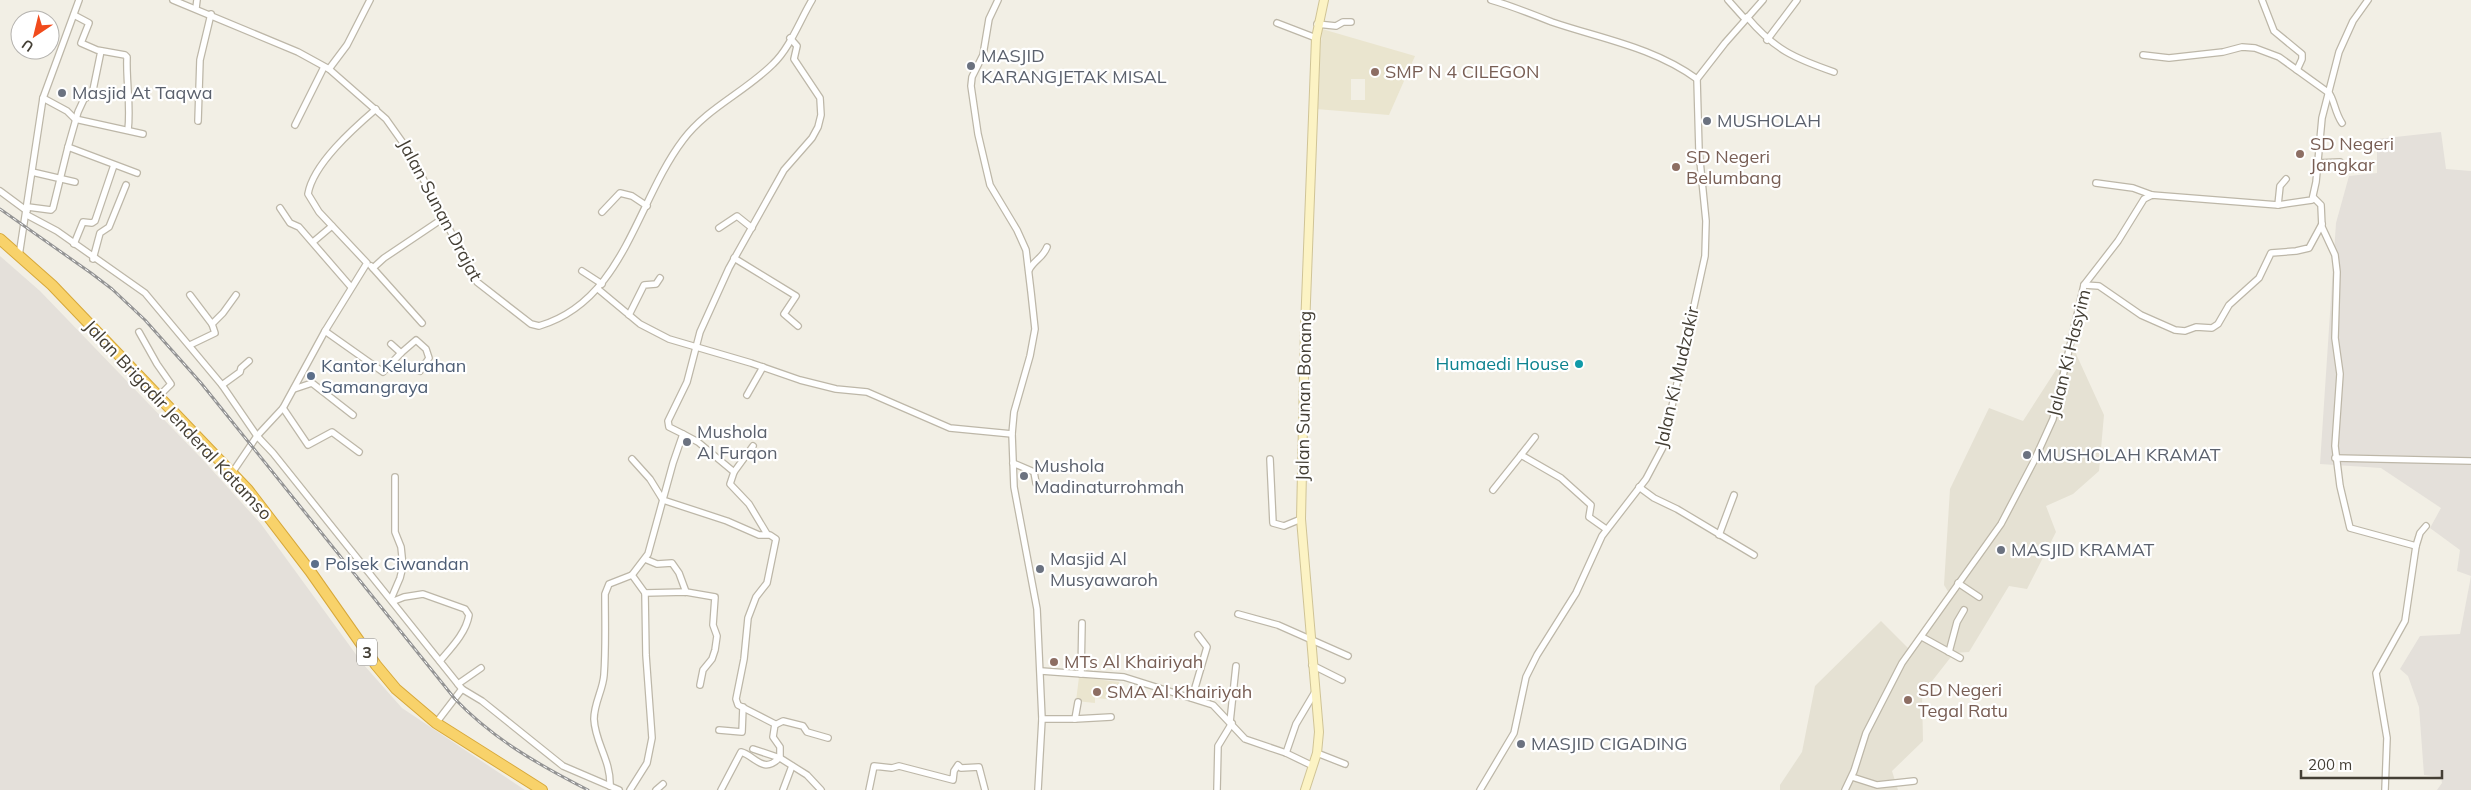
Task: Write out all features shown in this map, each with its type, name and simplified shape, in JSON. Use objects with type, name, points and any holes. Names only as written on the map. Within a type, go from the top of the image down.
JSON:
[{"type":"highway","name":"Jalan Brigadir Jenderal Katamso","points":[[0,239],[52,285],[232,473],[268,514],[376,665],[396,689],[436,723],[542,790]]},
{"type":"street","points":[[19,256],[43,98],[79,0]]},
{"type":"street","name":"Jalan Sunan Drajat","points":[[173,0],[285,46],[326,68],[376,109],[400,135],[481,287],[534,326],[544,325],[571,310],[600,286],[634,232],[683,139],[723,102],[772,65],[812,0]]},
{"type":"street","points":[[196,8],[197,0]]},
{"type":"street","points":[[295,125],[326,68],[347,45],[370,0]]},
{"type":"street","points":[[998,0],[989,20],[983,55],[972,77],[971,86],[978,134],[990,185],[1018,230],[1026,250],[1034,329],[1030,356],[1014,412],[1012,434],[1016,496],[1037,609],[1042,719],[1038,790]]},
{"type":"street","name":"Jalan Sunan Bonang","points":[[1305,790],[1318,753],[1319,732],[1301,519],[1305,328],[1316,38],[1317,24],[1324,0]]},
{"type":"street","points":[[1491,0],[1516,7],[1552,22],[1639,47],[1697,79],[1746,18],[1763,0]]},
{"type":"street","points":[[1728,0],[1767,40],[1796,57],[1834,72]]},
{"type":"street","points":[[1767,40],[1796,0]]},
{"type":"street","points":[[2262,0],[2274,31],[2302,54],[2302,60],[2297,70]]},
{"type":"street","points":[[2368,0],[2353,21],[2339,52],[2322,118],[2314,198],[2321,205],[2322,223],[2335,256],[2338,272],[2335,338],[2340,374],[2335,458],[2352,530],[2416,546]]},
{"type":"street","points":[[198,121],[200,60],[210,14]]},
{"type":"street","points":[[74,15],[90,23],[80,42],[100,51],[125,55],[127,58],[126,77],[130,116],[128,130]]},
{"type":"street","points":[[1317,24],[1336,26],[1343,22],[1352,22]]},
{"type":"street","points":[[1277,24],[1316,38]]},
{"type":"street","points":[[734,472],[698,442],[669,426],[668,423],[687,382],[708,312],[734,258],[784,170],[812,138],[821,115],[820,98],[795,62],[794,54],[797,46],[790,38]]},
{"type":"street","points":[[2143,55],[2169,58],[2250,47],[2274,54],[2329,93],[2332,97],[2335,113],[2342,124]]},
{"type":"street","points":[[27,211],[52,210],[75,120],[84,99],[92,95],[100,51]]},
{"type":"street","name":"Jalan Ki Mudzakir","points":[[1480,790],[1514,734],[1526,677],[1576,593],[1592,553],[1606,529],[1640,488],[1656,462],[1666,436],[1705,256],[1706,220],[1699,151],[1697,79]]},
{"type":"street","points":[[43,98],[67,111],[75,120],[143,134]]},
{"type":"street","points":[[376,109],[350,132],[329,158],[309,189],[308,194],[311,202],[332,226],[422,323]]},
{"type":"street","points":[[68,146],[136,173]]},
{"type":"street","points":[[2317,163],[2340,162]]},
{"type":"street","points":[[74,244],[83,222],[92,223],[95,221],[114,165]]},
{"type":"street","points":[[32,172],[75,182]]},
{"type":"street","points":[[2278,205],[2280,186],[2286,179]]},
{"type":"street","points":[[2096,183],[2133,188],[2152,195],[2278,205],[2308,201],[2314,198]]},
{"type":"street","points":[[93,259],[100,233],[109,228],[126,185]]},
{"type":"street","points":[[0,191],[93,259],[145,293],[222,385],[257,436],[356,551],[460,686],[482,701],[556,761],[619,790]]},
{"type":"street","points":[[602,212],[620,193],[632,196],[647,206]]},
{"type":"street","name":"Jalan Ki Hasyim","points":[[1846,790],[1864,738],[1880,703],[1902,663],[2001,524],[2050,427],[2084,285],[2118,241],[2144,199],[2152,195]]},
{"type":"street","points":[[280,208],[290,223],[299,227],[351,287]]},
{"type":"street","points":[[719,228],[737,216],[752,228]]},
{"type":"street","points":[[373,268],[384,258],[445,217]]},
{"type":"street","points":[[2084,285],[2099,286],[2141,315],[2175,330],[2185,331],[2196,327],[2212,328],[2218,324],[2229,305],[2259,278],[2271,252],[2296,252],[2309,248],[2322,223]]},
{"type":"street","points":[[313,242],[332,226]]},
{"type":"street","points":[[1028,270],[1035,260],[1043,256],[1047,247]]},
{"type":"street","points":[[734,258],[796,296],[784,314],[798,326]]},
{"type":"street","points":[[232,473],[257,436],[283,408],[325,331],[367,263]]},
{"type":"street","points":[[582,271],[629,314],[656,333],[696,348],[820,386],[867,392],[950,428],[1012,434]]},
{"type":"street","points":[[629,314],[644,285],[656,284],[660,278]]},
{"type":"street","points":[[190,294],[212,324],[215,333],[190,345]]},
{"type":"street","points":[[212,324],[236,295]]},
{"type":"street","points":[[325,331],[383,372],[416,340],[426,349],[429,360],[420,371]]},
{"type":"street","points":[[139,332],[156,364],[172,384],[158,397]]},
{"type":"street","points":[[391,344],[401,353]]},
{"type":"street","points":[[222,385],[240,372],[241,368],[249,361]]},
{"type":"street","points":[[747,395],[763,367]]},
{"type":"street","points":[[294,389],[312,383],[353,415]]},
{"type":"street","points":[[283,408],[308,445],[332,432],[359,452]]},
{"type":"street","points":[[610,786],[609,770],[604,751],[595,730],[594,716],[596,700],[604,676],[605,594],[609,584],[632,575],[650,550],[663,500],[684,434]]},
{"type":"street","points":[[1493,490],[1534,437]]},
{"type":"street","points":[[753,446],[734,472],[730,484],[749,504],[767,534],[776,540],[777,546],[767,584],[756,596],[748,618],[744,659],[736,699],[737,703],[742,707],[775,725]]},
{"type":"street","points":[[1521,455],[1567,483],[1591,505],[1589,517],[1606,529]]},
{"type":"street","points":[[2335,458],[2471,461]]},
{"type":"street","points":[[632,459],[650,479],[663,500],[727,521],[759,535],[767,534]]},
{"type":"street","points":[[1270,459],[1273,523],[1284,526],[1301,519]]},
{"type":"street","points":[[1013,463],[1034,472],[1036,483]]},
{"type":"street","points":[[392,600],[403,566],[401,546],[395,532],[395,477]]},
{"type":"street","points":[[1640,488],[1754,554]]},
{"type":"street","points":[[1719,535],[1734,495]]},
{"type":"street","points":[[2385,790],[2387,738],[2376,673],[2405,621],[2416,546],[2420,533],[2426,526]]},
{"type":"street","points":[[645,559],[657,564],[672,563],[679,572],[686,592]]},
{"type":"street","points":[[630,790],[647,763],[652,738],[646,655],[645,593],[632,575]]},
{"type":"street","points":[[1958,583],[1979,597]]},
{"type":"street","points":[[645,593],[686,592],[716,598],[713,625],[717,636],[715,650],[712,659],[703,670],[700,685]]},
{"type":"street","points":[[392,600],[423,594],[465,609],[469,615],[463,632],[440,662]]},
{"type":"street","points":[[1949,652],[1957,622],[1964,610]]},
{"type":"street","points":[[1238,614],[1278,625],[1348,656]]},
{"type":"street","points":[[1081,674],[1082,623]]},
{"type":"street","points":[[1192,698],[1207,648],[1198,635]]},
{"type":"street","points":[[1922,636],[1960,658]]},
{"type":"street","points":[[1312,665],[1342,680]]},
{"type":"street","points":[[1217,790],[1218,746],[1231,722],[1236,666]]},
{"type":"street","points":[[436,723],[460,686],[481,668]]},
{"type":"street","points":[[1041,671],[1124,677],[1192,698],[1217,707],[1251,742],[1286,753],[1313,766]]},
{"type":"street","points":[[1286,753],[1296,724],[1315,692]]},
{"type":"street","points":[[1075,719],[1078,702]]},
{"type":"street","points":[[719,730],[742,732],[742,707]]},
{"type":"street","points":[[1042,719],[1111,717]]},
{"type":"street","points":[[775,725],[782,721],[795,724],[803,726],[807,732],[828,738]]},
{"type":"street","points":[[721,790],[742,752],[756,762],[766,765],[773,763],[779,758],[780,747],[773,737],[775,725]]},
{"type":"street","points":[[753,748],[779,758],[807,775],[821,790]]},
{"type":"street","points":[[1318,753],[1345,764]]},
{"type":"street","points":[[869,790],[875,766],[892,768],[899,766],[953,780],[954,771],[958,765],[960,768],[978,767],[985,790]]},
{"type":"street","points":[[784,790],[792,766]]},
{"type":"street","points":[[1852,776],[1877,785],[1914,782]]},
{"type":"street","points":[[656,790],[663,784]]},
{"type":"shaded area","name":"SMP N 4 CILEGON","points":[[1322,29],[1415,56],[1389,115],[1316,109]],"holes":[[[1351,79],[1365,79],[1365,100],[1351,100]]]},
{"type":"shaded area","points":[[2441,132],[2446,169],[2471,171],[2471,576],[2457,571],[2460,550],[2430,528],[2441,508],[2381,468],[2320,464],[2336,223],[2349,176],[2377,173],[2377,139]]},
{"type":"shaded area","points":[[0,256],[40,291],[202,459],[261,524],[363,664],[402,708],[525,790],[0,790]]},
{"type":"shaded area","points":[[2072,345],[2104,415],[2099,471],[2073,494],[2046,506],[2056,532],[2027,589],[2009,586],[1969,652],[1954,653],[1922,694],[1923,741],[1892,771],[1898,790],[1780,790],[1780,785],[1802,752],[1815,686],[1881,621],[1909,649],[1949,593],[1944,585],[1950,489],[1989,408],[2023,421]]},
{"type":"shaded area","points":[[2471,576],[2471,790],[2437,790],[2442,783],[2441,777],[2424,775],[2419,707],[2408,676],[2400,669],[2420,636],[2460,634]]},
{"type":"shaded area","name":"SMA Al Khairiyah","points":[[1079,677],[1119,682],[1118,700],[1095,698],[1095,703],[1076,701]]},
{"type":"railway","points":[[0,209],[112,289],[145,320],[201,383],[455,699],[485,727],[517,750],[588,790]]},
{"type":"place","name":"MASJID KARANGJETAK MISAL","points":[[971,66]]},
{"type":"place","name":"SMP N 4 CILEGON","points":[[1375,72]]},
{"type":"place","name":"Masjid At Taqwa","points":[[62,93]]},
{"type":"place","name":"MUSHOLAH","points":[[1707,121]]},
{"type":"place","name":"SD Negeri Jangkar","points":[[2300,154]]},
{"type":"place","name":"SD Negeri Belumbang","points":[[1676,167]]},
{"type":"place","name":"Humaedi House","points":[[1579,364]]},
{"type":"place","name":"Kantor Kelurahan Samangraya","points":[[311,376]]},
{"type":"place","name":"Mushola Al Furqon","points":[[687,442]]},
{"type":"place","name":"MUSHOLAH KRAMAT","points":[[2027,455]]},
{"type":"place","name":"Mushola Madinaturrohmah","points":[[1024,476]]},
{"type":"place","name":"MASJID KRAMAT","points":[[2001,550]]},
{"type":"place","name":"Polsek Ciwandan","points":[[315,564]]},
{"type":"place","name":"Masjid Al Musyawaroh","points":[[1040,569]]},
{"type":"place","name":"MTs Al Khairiyah","points":[[1054,662]]},
{"type":"place","name":"SMA Al Khairiyah","points":[[1097,692]]},
{"type":"place","name":"SD Negeri Tegal Ratu","points":[[1908,700]]},
{"type":"place","name":"MASJID CIGADING","points":[[1521,744]]}]
